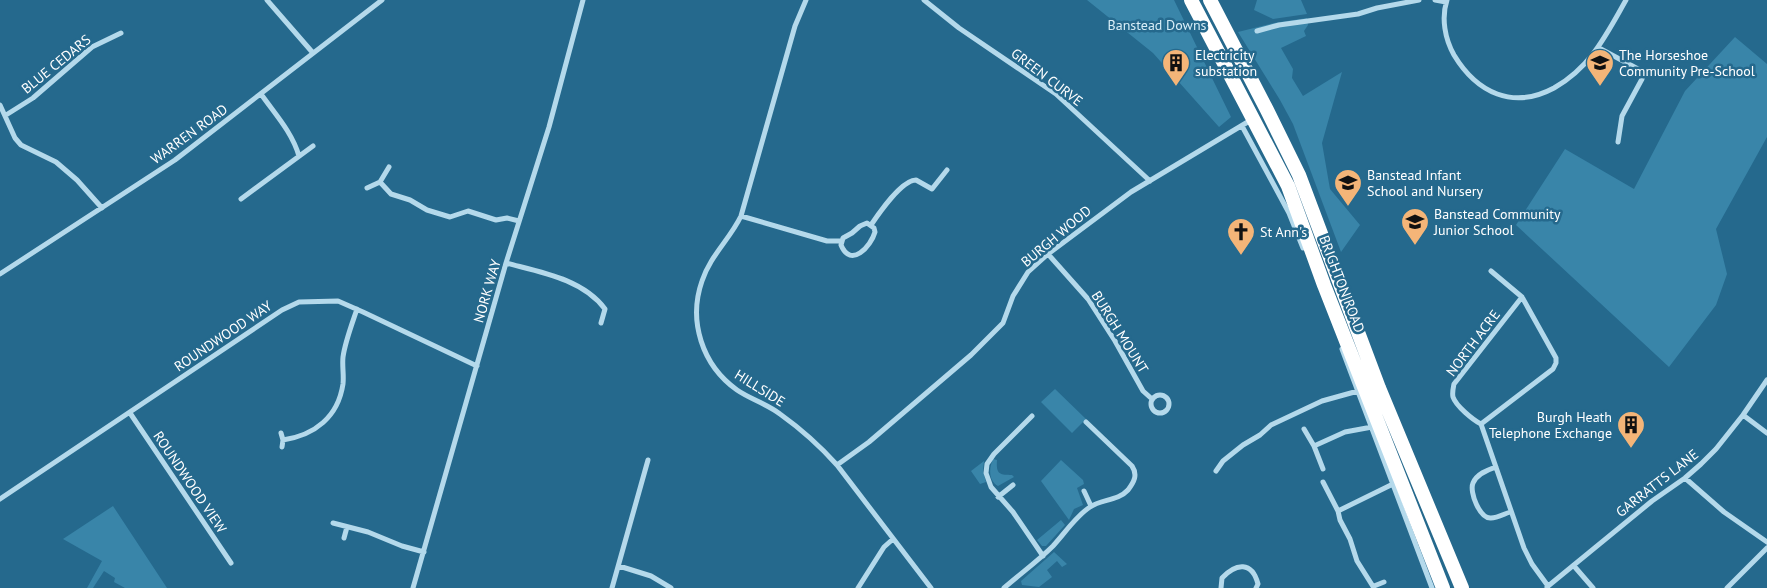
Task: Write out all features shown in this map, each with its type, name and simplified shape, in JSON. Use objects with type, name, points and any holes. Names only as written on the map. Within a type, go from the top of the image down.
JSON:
[{"type":"highway","name":"BRIGHTON ROAD","points":[[1191,0],[1248,122],[1288,186],[1324,285],[1443,588]]},
{"type":"highway","name":"BRIGHTON ROAD","points":[[1210,0],[1299,175],[1379,388],[1462,588]]},
{"type":"street","points":[[267,0],[313,53]]},
{"type":"street","name":"WARREN ROAD","points":[[0,274],[175,160],[382,0]]},
{"type":"street","name":"NORK WAY","points":[[413,588],[506,263],[549,127],[584,0]]},
{"type":"street","name":"HILLSIDE","points":[[806,0],[795,26],[740,216],[734,230],[709,264],[702,281],[696,307],[699,333],[702,346],[716,370],[727,381],[738,390],[766,405],[797,426],[837,465],[932,588]]},
{"type":"street","name":"GREEN CURVE","points":[[924,0],[959,28],[1056,94],[1150,181]]},
{"type":"street","points":[[1257,31],[1279,25],[1358,14],[1377,8],[1419,0]]},
{"type":"street","points":[[1435,0],[1446,1],[1445,32],[1450,48],[1465,72],[1484,88],[1500,95],[1524,98],[1555,88],[1583,67],[1599,48],[1626,0]]},
{"type":"street","name":"BLUE CEDARS","points":[[6,115],[33,98],[92,47],[121,33]]},
{"type":"street","points":[[1599,48],[1638,69],[1643,74],[1622,116],[1618,142]]},
{"type":"street","points":[[261,94],[289,132],[296,144],[299,156]]},
{"type":"street","points":[[0,105],[15,138],[21,144],[56,162],[77,180],[102,208]]},
{"type":"street","name":"BURGH WOOD","points":[[837,465],[869,442],[971,355],[1003,323],[1013,296],[1028,272],[1048,254],[1101,213],[1248,122]]},
{"type":"street","name":"BRIGHTON ROAD","points":[[1248,122],[1289,213],[1334,328]]},
{"type":"street","points":[[241,199],[313,146]]},
{"type":"street","points":[[367,188],[380,182],[389,167]]},
{"type":"street","points":[[871,224],[908,181],[916,180],[932,189],[947,170]]},
{"type":"street","points":[[380,182],[391,194],[410,200],[427,210],[450,217],[468,211],[496,220],[507,218],[519,221]]},
{"type":"street","points":[[740,216],[827,241],[841,241],[860,226],[867,223],[871,224]]},
{"type":"street","points":[[841,241],[843,249],[849,254],[858,255],[874,236],[874,228],[871,224]]},
{"type":"street","name":"BURGH MOUNT","points":[[1048,254],[1088,299],[1102,319],[1143,391],[1152,399]]},
{"type":"street","points":[[506,263],[554,276],[583,289],[593,296],[605,309],[601,323]]},
{"type":"street","points":[[1491,271],[1522,298],[1556,358],[1556,364],[1553,369],[1481,424],[1524,548],[1547,587]]},
{"type":"street","name":"NORTH ACRE","points":[[1481,424],[1474,421],[1454,400],[1454,384],[1522,298]]},
{"type":"street","name":"ROUNDWOOD WAY","points":[[0,499],[289,305],[299,302],[338,301],[477,366]]},
{"type":"street","points":[[283,440],[307,434],[318,428],[336,408],[341,396],[343,382],[343,354],[358,309]]},
{"type":"street","name":"BRIGHTON ROAD","points":[[1341,346],[1432,588]]},
{"type":"street","name":"GARRATTS LANE","points":[[1547,587],[1652,501],[1685,478],[1716,449],[1743,415],[1767,380]]},
{"type":"street","points":[[1216,471],[1223,461],[1271,425],[1322,401],[1358,391]]},
{"type":"street","name":"ROUNDWOOD VIEW","points":[[130,413],[232,564]]},
{"type":"street","points":[[1743,415],[1767,433]]},
{"type":"street","points":[[1032,416],[994,454],[987,464],[986,473],[988,481],[998,497],[1013,512],[1042,556]]},
{"type":"street","points":[[1004,588],[1042,556],[1091,506],[1108,501],[1126,492],[1133,483],[1136,476],[1132,466],[1086,422]]},
{"type":"street","points":[[1314,446],[1346,432],[1372,427]]},
{"type":"street","points":[[1304,429],[1314,446],[1322,469]]},
{"type":"street","points":[[281,433],[282,447]]},
{"type":"street","points":[[612,588],[648,460]]},
{"type":"street","points":[[1496,467],[1478,476],[1472,484],[1472,491],[1480,512],[1484,517],[1490,518],[1510,512]]},
{"type":"street","points":[[1685,478],[1724,512],[1767,542]]},
{"type":"street","points":[[1323,482],[1338,511],[1340,520],[1361,567],[1374,587],[1384,582]]},
{"type":"street","points":[[1338,511],[1393,484]]},
{"type":"street","points":[[998,497],[1013,485]]},
{"type":"street","points":[[1084,491],[1091,506]]},
{"type":"street","points":[[333,523],[374,534],[402,546],[424,552]]},
{"type":"street","points":[[344,538],[347,528]]},
{"type":"street","points":[[858,588],[884,547],[893,539]]},
{"type":"street","points":[[1727,588],[1767,548]]},
{"type":"street","points":[[618,566],[651,576],[671,588]]},
{"type":"street","points":[[1222,588],[1222,578],[1227,572],[1242,566],[1249,568],[1253,572],[1258,584],[1256,588]]},
{"type":"street","points":[[1574,566],[1593,588]]},
{"type":"street","points":[[1010,583],[1014,588]]},
{"type":"green space","name":"Banstead Downs","points":[[1087,0],[1174,0],[1231,117],[1219,127],[1153,53]]},
{"type":"green space","points":[[1257,0],[1301,0],[1307,14],[1273,19],[1254,10]]},
{"type":"green space","points":[[1307,18],[1308,25],[1304,31],[1306,36],[1281,48],[1293,69],[1292,78],[1303,96],[1342,72],[1322,143],[1330,189],[1360,225],[1341,252],[1293,124],[1238,32],[1274,23]]},
{"type":"green space","points":[[1735,37],[1767,64],[1767,137],[1716,229],[1727,274],[1716,305],[1669,367],[1516,225],[1565,149],[1634,189],[1685,91]]},
{"type":"green space","points":[[1055,389],[1086,419],[1072,433],[1041,402]]},
{"type":"green space","points":[[993,459],[997,460],[999,473],[1014,477],[998,486],[992,481],[990,474]]},
{"type":"green space","points":[[1061,460],[1083,480],[1084,484],[1077,488],[1083,505],[1074,509],[1069,520],[1041,481]]},
{"type":"green space","points":[[984,461],[983,471],[986,482],[980,484],[971,471]]},
{"type":"green space","points":[[113,506],[167,588],[125,588],[114,582],[115,578],[104,571],[93,588],[87,588],[102,561],[63,539]]},
{"type":"green space","points":[[1061,520],[1065,525],[1046,546],[1042,546],[1037,540]]},
{"type":"green space","points":[[1054,552],[1067,564],[1062,567],[1057,561],[1047,570],[1052,577],[1039,587],[1022,585],[1021,581]]},
{"type":"place","name":"Electricity substation","points":[[1176,87]]},
{"type":"place","name":"The Horseshoe Community Pre-School","points":[[1600,87]]},
{"type":"place","name":"Banstead Infant School and Nursery","points":[[1348,207]]},
{"type":"place","name":"Banstead Community Junior School","points":[[1415,246]]},
{"type":"place","name":"St Ann's","points":[[1241,256]]},
{"type":"place","name":"Burgh Heath Telephone Exchange","points":[[1631,449]]}]
